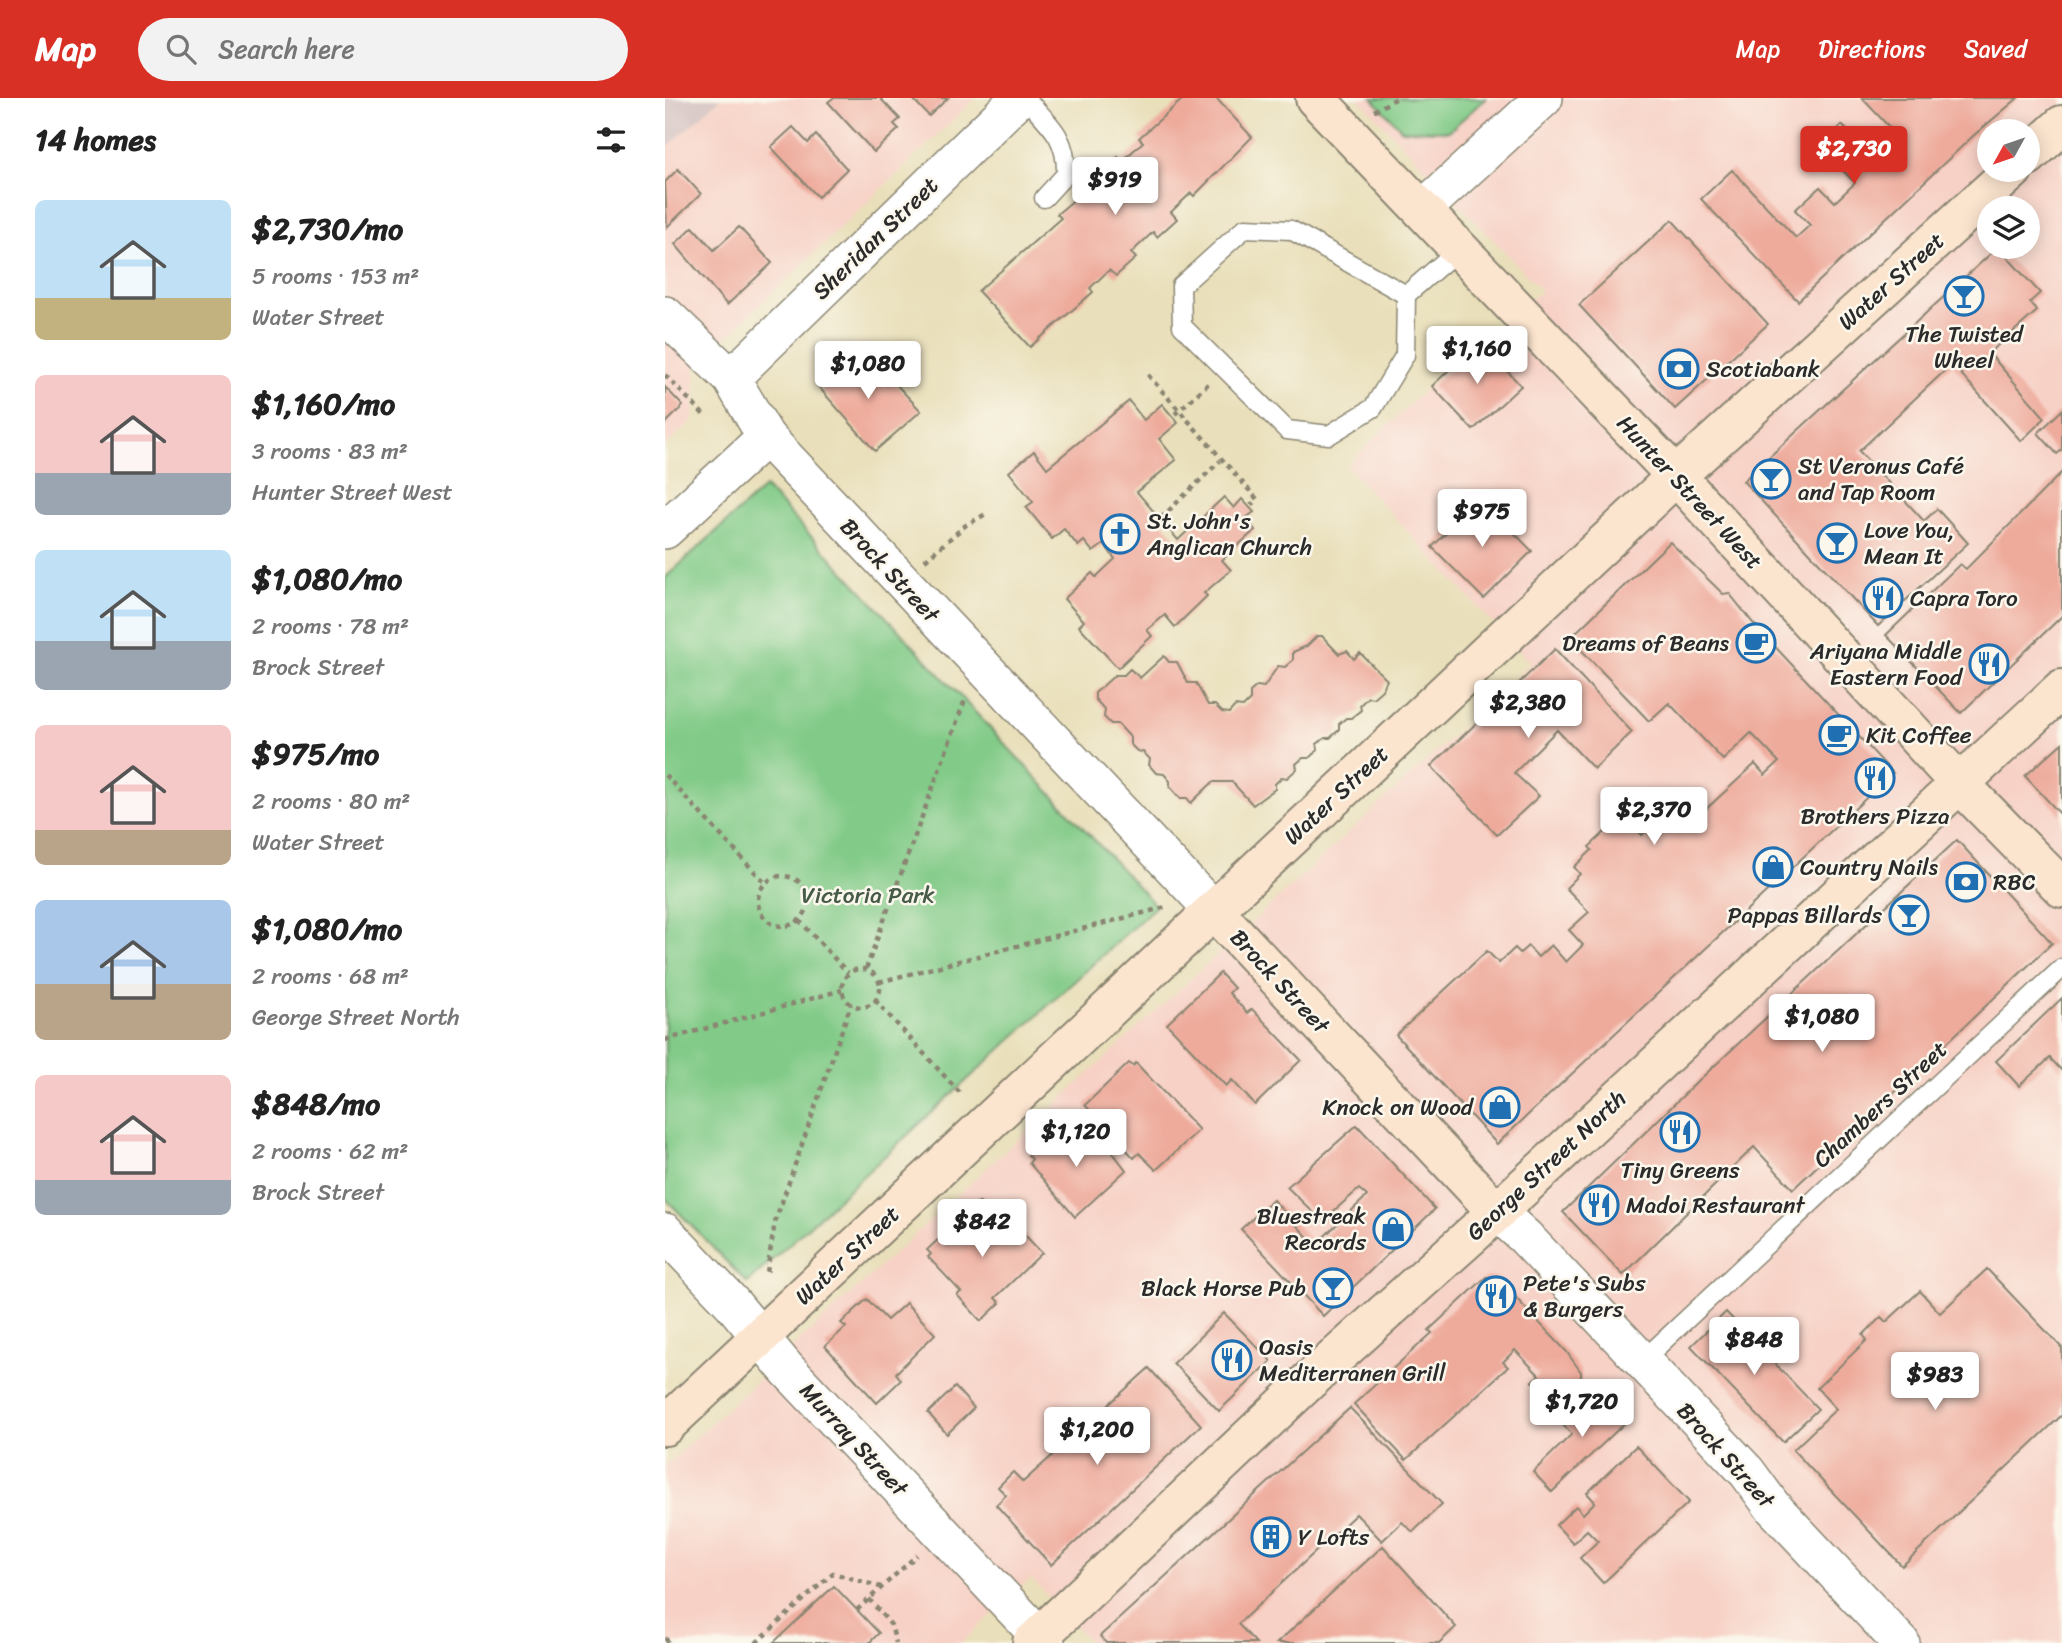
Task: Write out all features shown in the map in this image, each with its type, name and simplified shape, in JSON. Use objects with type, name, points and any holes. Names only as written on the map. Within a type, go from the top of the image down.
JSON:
[{"type":"main road","name":"Hunter Street West","points":[[1315,98],[1676,476],[1959,783],[2062,888]]},
{"type":"main road","points":[[2041,144],[2062,125]]},
{"type":"main road","name":"Water Street","points":[[665,1426],[1676,476],[2000,182]]},
{"type":"main road","name":"George Street North","points":[[1039,1641],[1311,1379],[1496,1212],[2062,689]]},
{"type":"main road","name":"Brock Street","points":[[1214,911],[1496,1212]]},
{"type":"street","name":"Sheridan Street","points":[[731,378],[1019,98]]},
{"type":"street","points":[[1423,209],[1543,98]]},
{"type":"street","name":"Brock Street","points":[[665,315],[731,378],[766,437],[900,582],[1214,911]]},
{"type":"street","points":[[665,530],[766,437]]},
{"type":"street","name":"Brock Street","points":[[1496,1212],[1525,1237],[1747,1472],[1772,1506],[1901,1643]]},
{"type":"street","name":"Murray Street","points":[[665,1232],[761,1336],[786,1368],[1039,1641]]},
{"type":"lane","points":[[1025,98],[1059,135],[1066,153],[1066,174],[1044,198]]},
{"type":"lane","points":[[1406,295],[1291,230],[1245,228],[1181,286],[1182,326],[1287,429],[1329,435],[1373,408],[1405,355],[1406,295],[1459,248]]},
{"type":"lane","name":"Chambers Street","points":[[1641,1362],[2062,968]]},
{"type":"path","points":[[1374,111],[1397,98]]},
{"type":"path","points":[[1175,414],[1224,368]]},
{"type":"path","points":[[665,375],[705,416]]},
{"type":"path","points":[[1148,375],[1181,410],[1220,461],[1257,499],[1251,505]]},
{"type":"path","points":[[1161,518],[1220,461]]},
{"type":"path","points":[[900,582],[966,525],[986,514]]},
{"type":"path","points":[[866,969],[967,694]]},
{"type":"path","points":[[665,775],[765,883]]},
{"type":"path","points":[[776,876],[790,877],[801,883],[808,896],[807,909],[799,920],[787,926],[775,925],[764,918],[758,907],[758,894],[765,883],[776,876]]},
{"type":"path","points":[[879,982],[1131,914],[1167,907]]},
{"type":"path","points":[[799,920],[848,973]]},
{"type":"path","points":[[866,969],[879,982],[879,995],[875,1000],[864,1007],[851,1004],[842,990],[842,981],[848,973],[866,969]]},
{"type":"path","points":[[665,1040],[842,990]]},
{"type":"path","points":[[875,1000],[960,1093]]},
{"type":"path","points":[[767,1272],[775,1222],[851,1004]]},
{"type":"path","points":[[857,1610],[920,1552]]},
{"type":"path","points":[[756,1643],[833,1573],[881,1587]]},
{"type":"path","points":[[869,1599],[891,1625],[896,1643]]},
{"type":"path","points":[[665,1638],[669,1643]]},
{"type":"shaded area","points":[[665,98],[721,98],[665,149]]},
{"type":"shaded area","points":[[721,98],[976,98],[696,366],[693,420],[665,446],[665,149]]},
{"type":"shaded area","points":[[1358,98],[2062,98],[2062,1643],[1091,1643],[1031,1578],[961,1643],[665,1643],[665,1466],[1531,664],[1347,466],[1481,335],[1542,291]]},
{"type":"green space","points":[[1372,98],[1486,98],[1449,131],[1402,130]]},
{"type":"green space","name":"Victoria Park","points":[[765,487],[1156,906],[747,1283],[665,1198],[665,578]]},
{"type":"building","points":[[833,98],[880,98],[900,119],[894,124],[899,129],[874,152],[828,102]]},
{"type":"building","points":[[912,98],[948,98],[929,116]]},
{"type":"building","points":[[1184,98],[1216,98],[1252,137],[1194,196],[1191,193],[1171,212],[1177,219],[1157,237],[1153,232],[1131,253],[1136,258],[1116,276],[1109,270],[1090,288],[1093,292],[1030,347],[978,291],[1061,218],[1057,214],[1101,177],[1099,175],[1118,157],[1122,161],[1143,142],[1139,138]]},
{"type":"building","points":[[1862,98],[2018,98],[1993,119],[1977,119],[1977,133],[1798,301],[1701,199],[1732,170],[1796,238],[1810,225],[1795,210],[1820,187],[1835,202],[1855,183],[1820,147],[1842,125],[1867,152],[1891,129]]},
{"type":"building","points":[[793,127],[808,143],[816,135],[847,169],[818,197],[771,147]]},
{"type":"building","points":[[678,169],[701,194],[667,227],[665,182]]},
{"type":"building","points":[[1672,220],[1768,324],[1675,409],[1579,305]]},
{"type":"building","points":[[693,227],[714,250],[739,227],[772,263],[727,305],[675,244]]},
{"type":"building","points":[[1985,259],[2009,259],[2040,293],[2030,302],[2037,311],[1989,353],[2045,418],[2021,441],[1952,364],[1859,451],[1924,521],[1937,509],[1968,543],[1878,626],[1743,481]]},
{"type":"building","points":[[1480,341],[1521,386],[1473,430],[1432,386]]},
{"type":"building","points":[[848,354],[862,368],[866,364],[873,369],[887,385],[892,380],[921,411],[875,451],[816,384]]},
{"type":"building","points":[[665,387],[683,406],[665,424]]},
{"type":"building","name":"St. John's Anglican Church","points":[[1129,401],[1144,420],[1162,404],[1178,423],[1159,439],[1176,460],[1137,492],[1178,540],[1224,497],[1234,508],[1242,499],[1254,512],[1246,518],[1255,530],[1222,560],[1231,570],[1204,593],[1207,596],[1175,627],[1165,615],[1147,630],[1152,636],[1118,668],[1079,626],[1084,621],[1064,599],[1092,573],[1096,577],[1115,559],[1104,544],[1093,552],[1084,541],[1078,546],[1064,529],[1052,539],[1026,507],[1033,502],[1009,472],[1034,451],[1047,468]]},
{"type":"building","points":[[2062,410],[2062,450],[2057,454],[2038,433]]},
{"type":"building","points":[[2062,472],[2062,616],[1961,713],[1886,635],[1960,564],[1966,569]]},
{"type":"building","points":[[1481,499],[1532,551],[1484,599],[1432,547]]},
{"type":"building","points":[[1670,542],[1723,594],[1729,593],[1753,623],[1893,773],[1497,1144],[1396,1035],[1487,951],[1499,963],[1515,948],[1520,953],[1528,946],[1538,957],[1551,945],[1566,962],[1583,945],[1569,930],[1589,912],[1566,888],[1580,874],[1574,867],[1592,850],[1589,847],[1623,815],[1642,835],[1676,804],[1692,822],[1755,764],[1765,775],[1779,762],[1751,733],[1723,760],[1669,703],[1649,721],[1570,638]]},
{"type":"building","points":[[1317,636],[1322,636],[1339,654],[1347,651],[1354,659],[1360,653],[1387,680],[1382,690],[1373,698],[1368,697],[1360,705],[1361,710],[1339,724],[1339,730],[1317,744],[1318,750],[1309,758],[1303,758],[1296,764],[1297,769],[1287,778],[1282,777],[1275,784],[1275,789],[1253,805],[1232,782],[1213,782],[1191,803],[1187,798],[1180,798],[1170,787],[1170,781],[1164,774],[1156,773],[1149,765],[1150,759],[1130,744],[1130,737],[1118,724],[1111,724],[1104,717],[1105,710],[1095,699],[1095,693],[1115,675],[1124,675],[1130,669],[1140,678],[1164,656],[1169,662],[1177,662],[1188,683],[1196,683],[1208,705],[1215,705],[1222,712],[1229,713],[1235,706],[1243,707],[1250,700],[1250,692],[1257,686],[1264,687],[1278,666],[1285,667],[1293,660],[1293,652],[1307,646]]},
{"type":"building","points":[[1555,649],[1632,732],[1594,769],[1557,730],[1514,773],[1539,796],[1497,835],[1431,766]]},
{"type":"building","points":[[2062,743],[2062,816],[2025,776]]},
{"type":"building","points":[[1957,840],[2052,943],[1793,1189],[1754,1147],[1623,1275],[1563,1212],[1696,1083]]},
{"type":"building","points":[[1220,973],[1234,988],[1229,993],[1247,1013],[1252,1009],[1301,1060],[1255,1105],[1232,1080],[1226,1086],[1167,1024]]},
{"type":"building","points":[[2062,998],[2062,1071],[2050,1058],[2019,1086],[1996,1061]]},
{"type":"building","points":[[1129,1063],[1133,1066],[1136,1063],[1199,1130],[1156,1170],[1139,1153],[1134,1158],[1085,1105]]},
{"type":"building","points":[[1357,1125],[1435,1209],[1323,1316],[1241,1229],[1273,1200],[1315,1245],[1367,1196],[1359,1189],[1322,1221],[1287,1187]]},
{"type":"building","points":[[1080,1129],[1097,1148],[1104,1141],[1126,1170],[1075,1217],[1029,1163],[1032,1159],[1028,1155],[1056,1134],[1064,1143]]},
{"type":"building","points":[[979,1202],[1012,1238],[1020,1230],[1042,1253],[995,1298],[1000,1303],[981,1321],[957,1295],[961,1292],[928,1257],[931,1254],[927,1250],[942,1236],[946,1240],[963,1224],[960,1220]]},
{"type":"building","points":[[1987,1269],[2062,1348],[2062,1415],[1902,1566],[1793,1450],[1836,1409],[1817,1388],[1867,1340],[1863,1335],[1881,1317],[1886,1322],[1920,1291],[1940,1313]]},
{"type":"building","points":[[1486,1277],[1497,1278],[1566,1351],[1581,1372],[1581,1383],[1556,1405],[1532,1381],[1539,1375],[1515,1350],[1503,1362],[1508,1367],[1406,1460],[1354,1404],[1432,1333],[1429,1330]]},
{"type":"building","points":[[867,1299],[887,1320],[906,1303],[935,1334],[896,1373],[901,1380],[877,1403],[825,1346],[846,1327],[841,1323]]},
{"type":"building","points":[[1726,1312],[1818,1409],[1783,1442],[1691,1346]]},
{"type":"building","points":[[1224,1313],[1271,1361],[1219,1411],[1173,1363]]},
{"type":"building","points":[[1149,1368],[1201,1425],[1051,1565],[996,1505],[1006,1495],[998,1487],[1013,1472],[1023,1482]]},
{"type":"building","points":[[955,1387],[974,1408],[947,1434],[928,1413]]},
{"type":"building","points":[[1600,1389],[1629,1419],[1552,1492],[1533,1472],[1572,1434],[1563,1425]]},
{"type":"building","name":"Y Lofts","points":[[1350,1408],[1442,1504],[1413,1532],[1402,1522],[1382,1541],[1356,1514],[1238,1624],[1256,1643],[1106,1643],[1100,1636]]},
{"type":"building","points":[[1636,1446],[1689,1502],[1603,1583],[1580,1558],[1598,1541],[1587,1530],[1573,1543],[1556,1525],[1576,1506],[1583,1514],[1595,1502],[1587,1493]]},
{"type":"building","name":"Y Lofts","points":[[1383,1546],[1456,1627],[1439,1643],[1277,1643]]},
{"type":"building","points":[[834,1586],[879,1633],[869,1643],[773,1643]]},
{"type":"place","name":"The Twisted Wheel","points":[[1964,296]]},
{"type":"place","name":"Scotiabank","points":[[1679,369]]},
{"type":"place","name":"St Veronus Café and Tap Room","points":[[1771,479]]},
{"type":"place","name":"St. John's Anglican Church","points":[[1120,534]]},
{"type":"place","name":"Love You, Mean It","points":[[1837,543]]},
{"type":"place","name":"Capra Toro","points":[[1883,598]]},
{"type":"place","name":"Dreams of Beans","points":[[1756,643]]},
{"type":"place","name":"Ariyana Middle Eastern Food","points":[[1989,664]]},
{"type":"place","name":"Kit Coffee","points":[[1839,735]]},
{"type":"place","name":"Brothers Pizza","points":[[1875,778]]},
{"type":"place","name":"Country Nails","points":[[1773,867]]},
{"type":"place","name":"RBC","points":[[1966,882]]},
{"type":"place","name":"Pappas Billards","points":[[1909,915]]},
{"type":"place","name":"Knock on Wood","points":[[1500,1107]]},
{"type":"place","name":"Tiny Greens","points":[[1680,1132]]},
{"type":"place","name":"Madoi Restaurant","points":[[1599,1205]]},
{"type":"place","name":"Bluestreak Records","points":[[1393,1229]]},
{"type":"place","name":"Black Horse Pub","points":[[1333,1288]]},
{"type":"place","name":"Pete's Subs & Burgers","points":[[1496,1296]]},
{"type":"place","name":"Oasis Mediterranen Grill","points":[[1232,1360]]},
{"type":"place","name":"Y Lofts","points":[[1271,1537]]}]
